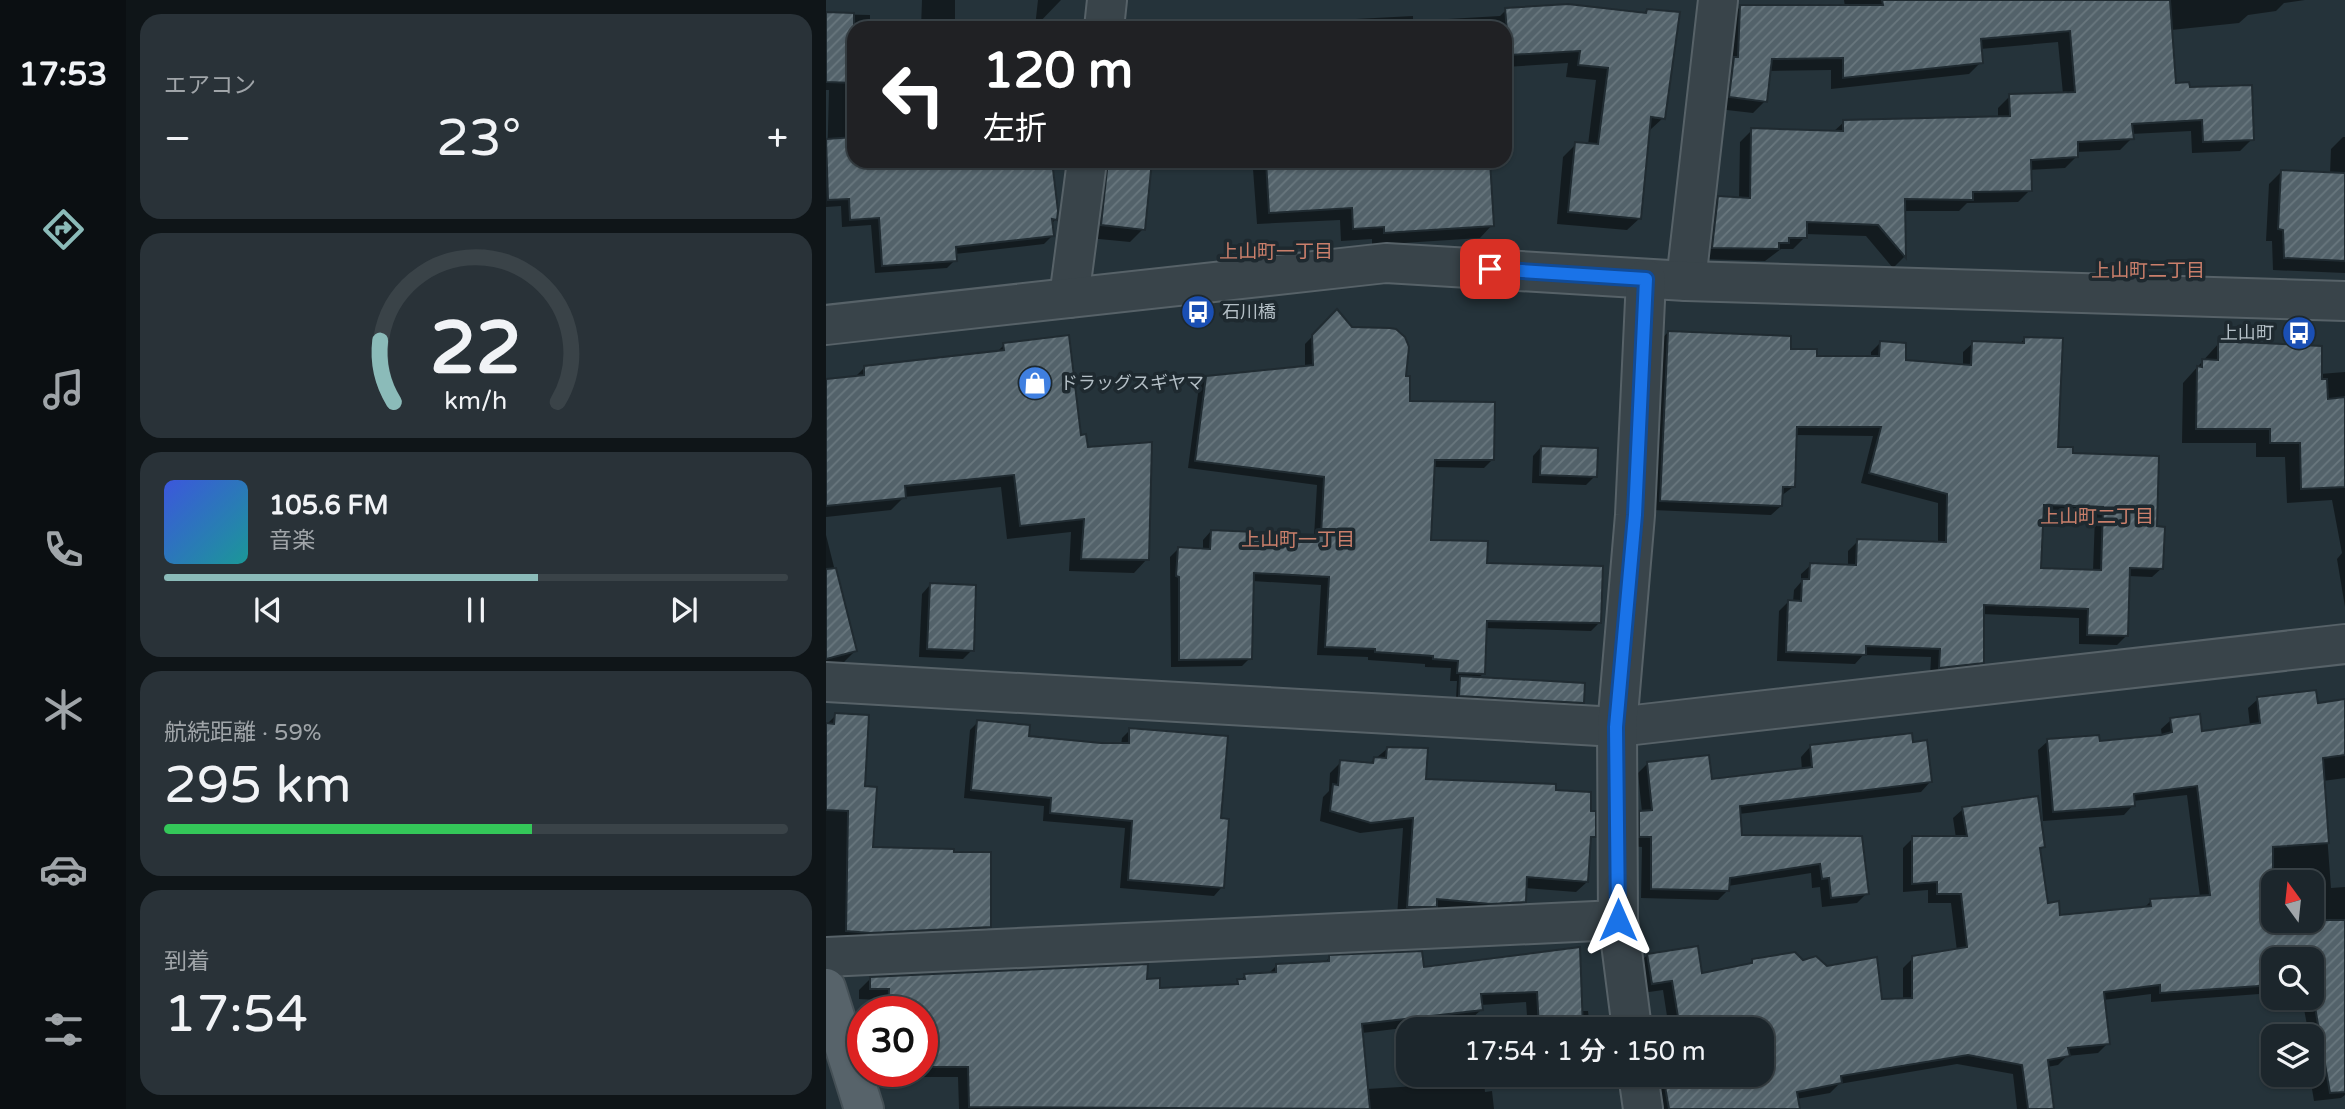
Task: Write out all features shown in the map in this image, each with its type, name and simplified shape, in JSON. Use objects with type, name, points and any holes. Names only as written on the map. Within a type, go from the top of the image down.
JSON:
[{"type":"main road","points":[[826,988],[864,1109]]},
{"type":"street","points":[[1097,0],[1116,0]]},
{"type":"street","points":[[1105,21],[1107,0]]},
{"type":"street","points":[[1686,281],[1718,0]]},
{"type":"street","points":[[1069,298],[1086,168]]},
{"type":"street","points":[[826,325],[1385,263],[1686,281],[2345,301]]},
{"type":"street","points":[[1630,1017],[1618,920],[1616,727],[1635,515],[1646,279]]},
{"type":"street","points":[[826,682],[1616,727],[2345,644]]},
{"type":"street","points":[[826,957],[1618,920]]},
{"type":"street","points":[[1640,1087],[1643,1109]]},
{"type":"building","points":[[1882,0],[2170,0],[2176,83],[2189,82],[2190,87],[2252,85],[2254,140],[2203,142],[2202,120],[2132,124],[2134,139],[2078,142],[2078,157],[2031,160],[2032,191],[1973,192],[1973,200],[1905,199],[1906,258],[1878,225],[1807,222],[1807,238],[1789,238],[1789,243],[1779,243],[1779,249],[1712,248],[1718,196],[1750,198],[1751,128],[1843,131],[1843,120],[2010,116],[2009,94],[2075,92],[2070,31],[1981,39],[1983,63],[1843,78],[1843,58],[1772,59],[1767,102],[1729,97],[1734,57],[1738,57],[1740,5],[1883,5]]},
{"type":"building","points":[[1568,4],[1646,13],[1647,9],[1680,12],[1665,119],[1651,117],[1641,219],[1568,212],[1575,142],[1598,144],[1608,68],[1578,65],[1580,51],[1512,55],[1512,21],[1506,21],[1505,8]]},
{"type":"building","points":[[826,12],[854,13],[854,21],[847,21],[847,83],[826,82]]},
{"type":"building","points":[[847,138],[847,168],[1053,168],[1058,211],[1057,220],[1052,219],[1054,236],[956,247],[957,261],[882,266],[879,218],[850,220],[849,199],[828,200],[826,139]]},
{"type":"building","points":[[1107,168],[1151,168],[1145,230],[1101,225]]},
{"type":"building","points":[[1266,168],[1490,168],[1494,226],[1384,233],[1384,227],[1353,229],[1352,208],[1269,213]]},
{"type":"building","points":[[2281,170],[2345,173],[2345,261],[2284,258],[2283,230],[2278,229]]},
{"type":"building","points":[[1337,309],[1352,327],[1396,329],[1405,337],[1409,347],[1406,376],[1410,376],[1410,401],[1495,402],[1494,460],[1435,460],[1431,540],[1488,541],[1487,563],[1603,566],[1601,623],[1487,621],[1485,674],[1457,673],[1458,661],[1433,659],[1433,656],[1375,652],[1375,649],[1325,647],[1329,577],[1254,573],[1252,659],[1179,660],[1179,577],[1176,576],[1178,547],[1210,549],[1211,530],[1321,535],[1324,477],[1195,461],[1206,376],[1313,365],[1312,335]]},
{"type":"building","points":[[1668,331],[1791,336],[1791,349],[1817,349],[1817,356],[1879,356],[1880,341],[1906,343],[1906,360],[1971,365],[1972,341],[2024,343],[2024,337],[2063,338],[2058,447],[2073,447],[2073,453],[2159,456],[2157,526],[2165,527],[2163,569],[2130,568],[2128,636],[2087,635],[2088,609],[1984,605],[1984,663],[1939,668],[1940,649],[1866,646],[1866,655],[1786,652],[1788,600],[1801,601],[1802,579],[1809,579],[1810,563],[1856,565],[1857,539],[1946,542],[1947,494],[1869,473],[1881,427],[1797,427],[1795,487],[1783,487],[1782,506],[1660,501]],"holes":[[[2044,505],[2103,507],[2101,570],[2041,568]]]},
{"type":"building","points":[[1069,335],[1081,435],[1086,434],[1088,447],[1152,442],[1149,560],[1081,559],[1084,519],[1020,526],[1014,475],[905,486],[906,498],[826,506],[826,379],[864,375],[864,366],[1004,350],[1003,343]]},
{"type":"building","points":[[2218,341],[2322,346],[2322,379],[2327,379],[2328,399],[2345,397],[2345,487],[2301,489],[2300,443],[2270,443],[2270,429],[2196,429],[2197,366],[2202,367],[2202,359],[2218,360]]},
{"type":"building","points":[[1541,446],[1598,448],[1597,477],[1540,475]]},
{"type":"building","points":[[836,568],[857,651],[826,659],[826,569]]},
{"type":"building","points":[[930,583],[976,585],[974,651],[927,649]]},
{"type":"building","points":[[1460,676],[1585,683],[1584,703],[1459,696]]},
{"type":"building","points":[[2316,690],[2318,703],[2345,699],[2345,755],[2323,758],[2329,843],[2273,847],[2273,870],[2261,870],[2261,933],[2324,933],[2324,920],[2345,920],[2345,1092],[2330,1093],[2324,1059],[2324,1024],[2318,1024],[2315,1010],[2324,1010],[2324,947],[2261,947],[2261,986],[2160,993],[2160,985],[2104,992],[2110,1044],[2068,1048],[2070,1056],[2048,1060],[2054,1109],[2028,1109],[2022,1065],[1968,1055],[1841,1076],[1842,1083],[1797,1092],[1800,1109],[1669,1109],[1665,1087],[1774,1087],[1774,1017],[1678,1017],[1672,981],[1652,984],[1647,954],[1698,946],[1702,973],[1752,963],[1752,959],[1795,952],[1803,960],[1816,956],[1827,966],[1877,957],[1882,999],[1912,998],[1912,956],[1967,947],[1961,894],[1937,894],[1937,882],[1912,884],[1912,836],[1967,836],[1962,807],[2038,796],[2045,847],[2040,848],[2048,903],[2059,901],[2060,915],[2151,906],[2150,899],[2210,895],[2197,786],[2134,794],[2135,806],[2053,812],[2047,739],[2099,735],[2100,741],[2161,735],[2172,732],[2170,718],[2200,714],[2202,731],[2260,723],[2257,697]]},
{"type":"building","points":[[835,713],[869,715],[865,786],[877,787],[873,847],[991,852],[991,927],[870,933],[846,931],[848,811],[826,810],[826,723],[834,724]]},
{"type":"building","points":[[977,720],[1030,725],[1029,736],[1101,743],[1129,743],[1129,728],[1228,736],[1221,818],[1229,819],[1224,888],[1128,880],[1132,821],[1050,813],[1051,798],[971,790]]},
{"type":"building","points":[[1912,733],[1913,742],[1927,740],[1932,782],[1740,806],[1742,835],[1862,836],[1869,894],[1831,898],[1829,878],[1822,879],[1820,864],[1730,878],[1729,891],[1651,889],[1651,837],[1639,837],[1639,811],[1652,810],[1647,762],[1709,755],[1712,779],[1812,767],[1810,745]]},
{"type":"building","points":[[1387,747],[1428,748],[1426,779],[1556,784],[1556,790],[1591,792],[1591,811],[1596,811],[1596,837],[1591,837],[1588,882],[1527,877],[1526,902],[1491,904],[1437,899],[1437,907],[1407,907],[1413,818],[1371,823],[1330,811],[1333,784],[1338,785],[1340,760],[1373,763],[1374,757],[1386,758]]},
{"type":"building","points":[[1580,947],[1583,1017],[1538,1017],[1537,992],[1481,994],[1483,1010],[1422,1017],[1396,1017],[1396,1020],[1362,1024],[1370,1109],[969,1107],[968,1067],[938,1067],[938,996],[889,996],[889,989],[870,989],[870,977],[1148,964],[1147,979],[1160,978],[1160,988],[1238,984],[1237,979],[1245,979],[1244,974],[1276,972],[1276,964],[1329,961],[1329,955],[1422,951],[1424,967]]},
{"type":"place","name":"石川橋","points":[[1198,312]]},
{"type":"place","name":"上山町","points":[[2299,333]]},
{"type":"place","name":"ドラッグスギヤマ","points":[[1035,383]]},
{"type":"district","name":"上山町一丁目","points":[[1276,252]]},
{"type":"district","name":"上山町二丁目","points":[[2148,271]]},
{"type":"district","name":"上山町二丁目","points":[[2097,517]]},
{"type":"district","name":"上山町一丁目","points":[[1298,540]]},
{"type":"route","points":[[1490,269],[1646,279],[1635,515],[1616,727],[1618,920]]}]
